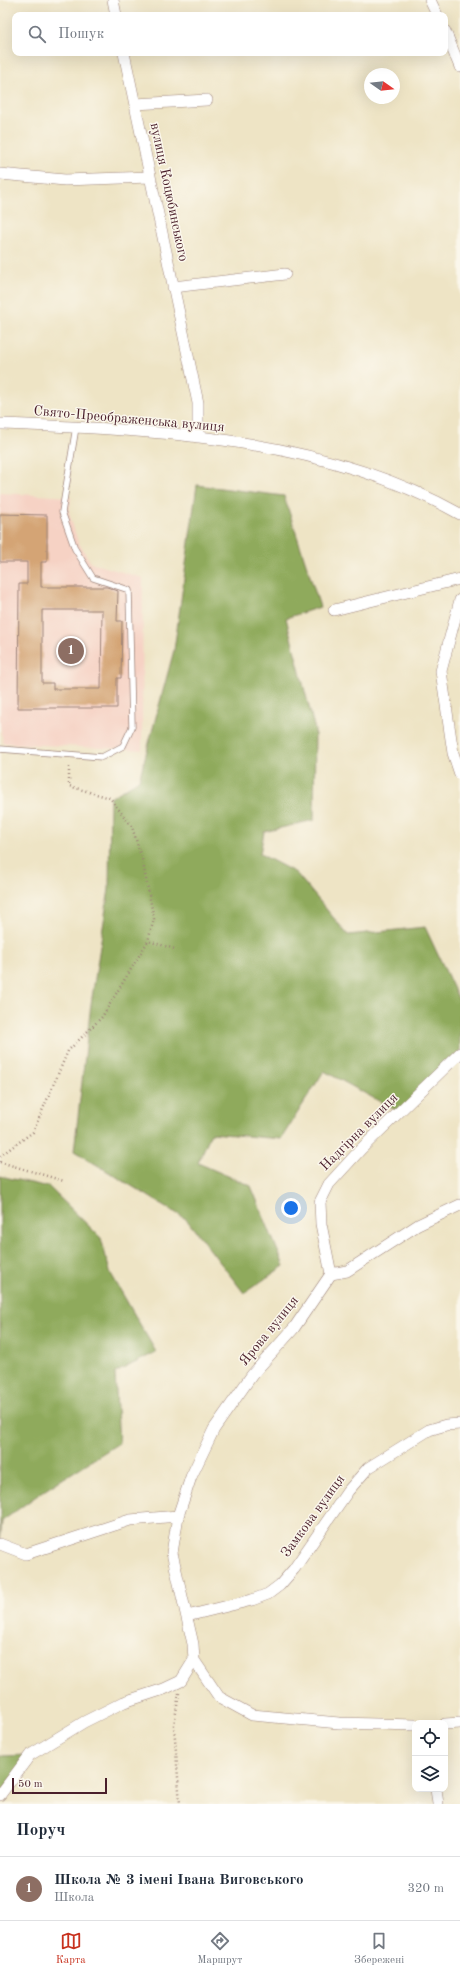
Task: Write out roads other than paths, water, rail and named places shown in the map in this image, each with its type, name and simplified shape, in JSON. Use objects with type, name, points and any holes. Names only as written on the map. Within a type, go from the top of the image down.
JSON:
[{"type":"street","points":[[113,0],[115,12]]},
{"type":"street","points":[[430,0],[436,12]]},
{"type":"street","points":[[448,38],[460,67]]},
{"type":"street","name":"вулиця Коцюбинського","points":[[125,56],[198,403],[198,437]]},
{"type":"street","name":"вулиця Коцюбинського","points":[[135,104],[207,100]]},
{"type":"street","points":[[0,174],[65,180],[150,177]]},
{"type":"street","points":[[173,287],[285,274]]},
{"type":"street","name":"Свято-Преображенська вулиця","points":[[0,424],[76,427],[198,437],[295,453],[357,470],[435,500],[460,514]]},
{"type":"street","points":[[334,610],[460,579]]},
{"type":"street","points":[[460,600],[442,671],[448,723],[460,774]]},
{"type":"street","name":"Надгірна вулиця","points":[[331,1274],[321,1224],[320,1202],[328,1184],[361,1149],[460,1053]]},
{"type":"street","points":[[331,1274],[347,1271],[418,1225],[460,1205]]},
{"type":"street","name":"Ярова вулиця","points":[[194,1660],[193,1644],[172,1553],[178,1516],[191,1477],[214,1429],[252,1375],[294,1328],[331,1274]]},
{"type":"street","name":"Замкова вулиця","points":[[187,1616],[252,1600],[268,1594],[280,1585],[294,1569],[348,1491],[368,1468],[429,1430],[446,1425],[460,1424]]},
{"type":"street","points":[[0,1544],[26,1554],[130,1520],[178,1516]]},
{"type":"street","points":[[0,1795],[30,1755],[84,1722],[124,1702],[164,1689],[181,1681],[194,1660],[219,1697],[252,1715],[340,1723],[412,1725]]},
{"type":"street","points":[[448,1724],[460,1722]]},
{"type":"street","points":[[436,1792],[438,1804]]},
{"type":"lane","points":[[0,749],[102,756],[123,746],[132,727],[129,590],[93,578],[75,549],[62,512],[76,427]]},
{"type":"place","name":"Школа № 3 імені Івана Виговського","points":[[71,651]]}]
